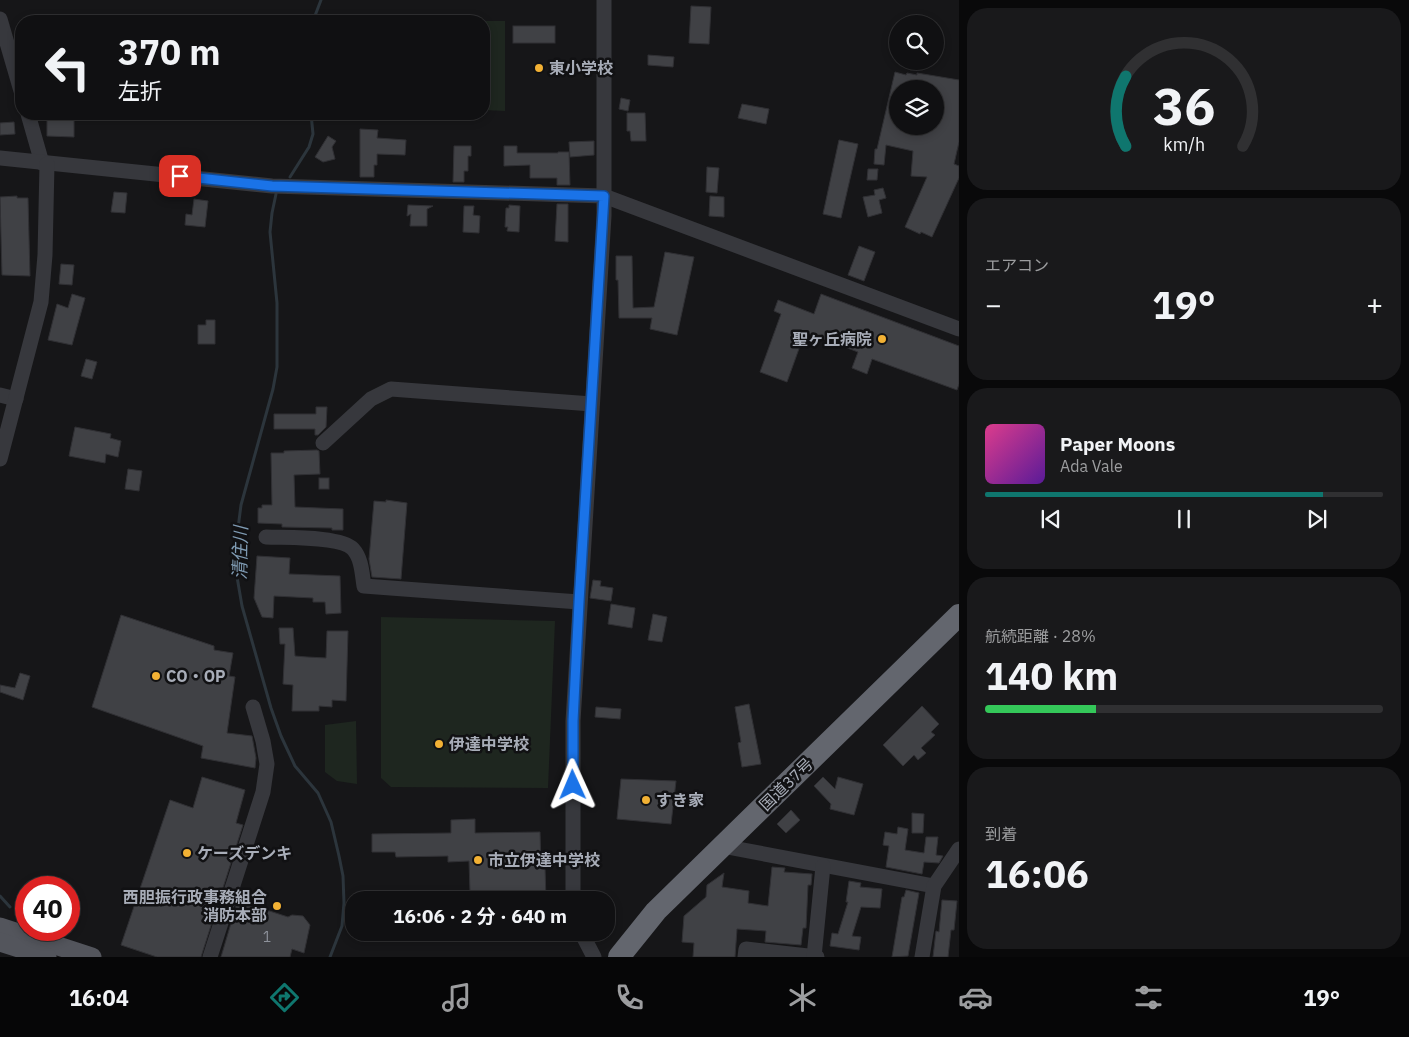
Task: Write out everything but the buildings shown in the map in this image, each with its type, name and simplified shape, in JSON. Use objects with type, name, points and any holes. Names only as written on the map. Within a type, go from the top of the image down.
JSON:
[{"type":"highway","name":"国道37号","points":[[618,957],[656,911],[959,615]]},
{"type":"main road","points":[[0,927],[92,957]]},
{"type":"main road","points":[[0,942],[47,957]]},
{"type":"street","points":[[574,891],[573,721],[604,196],[604,0]]},
{"type":"street","points":[[0,19],[15,71]]},
{"type":"street","points":[[0,459],[41,302],[45,255],[45,163],[30,120]]},
{"type":"street","points":[[0,158],[272,186],[604,196],[959,329]]},
{"type":"street","points":[[322,442],[371,399],[391,390],[592,404]]},
{"type":"street","points":[[0,395],[16,399]]},
{"type":"street","points":[[266,537],[335,540],[353,548],[360,560],[364,586],[579,602]]},
{"type":"street","points":[[210,957],[263,792],[267,764],[263,741],[253,707]]},
{"type":"street","points":[[722,846],[934,886]]},
{"type":"street","points":[[922,957],[934,886],[959,849]]},
{"type":"street","points":[[745,957],[746,948],[815,957],[823,866]]},
{"type":"street","points":[[586,941],[594,957]]},
{"type":"shaded area","points":[[490,21],[505,21],[505,111],[490,110]]},
{"type":"shaded area","points":[[381,617],[555,621],[548,788],[391,787],[381,778]]},
{"type":"shaded area","points":[[356,721],[357,784],[337,781],[325,772],[325,725]]},
{"type":"waterway","name":"清住川","points":[[315,15],[321,0]]},
{"type":"waterway","name":"清住川","points":[[290,177],[309,147],[313,134],[312,120]]},
{"type":"waterway","name":"清住川","points":[[276,194],[270,232],[277,303],[277,367],[273,389],[241,505],[236,544],[236,571],[242,606],[271,708],[281,736],[295,766],[318,793],[331,822],[343,876],[344,903],[342,926],[330,957]]},
{"type":"waterway","points":[[0,896],[10,907]]},
{"type":"place","name":"東小学校","points":[[539,68]]},
{"type":"place","name":"聖ヶ丘病院","points":[[882,339]]},
{"type":"place","name":"CO・OP","points":[[156,676]]},
{"type":"place","name":"伊達中学校","points":[[439,744]]},
{"type":"place","name":"すき家","points":[[646,800]]},
{"type":"place","name":"ケーズデンキ","points":[[187,853]]},
{"type":"place","name":"市立伊達中学校","points":[[478,860]]},
{"type":"place","name":"西胆振行政事務組合 消防本部","points":[[277,906]]},
{"type":"route","points":[[180,176],[272,186],[604,196],[579,602],[573,721],[573,785]]}]
